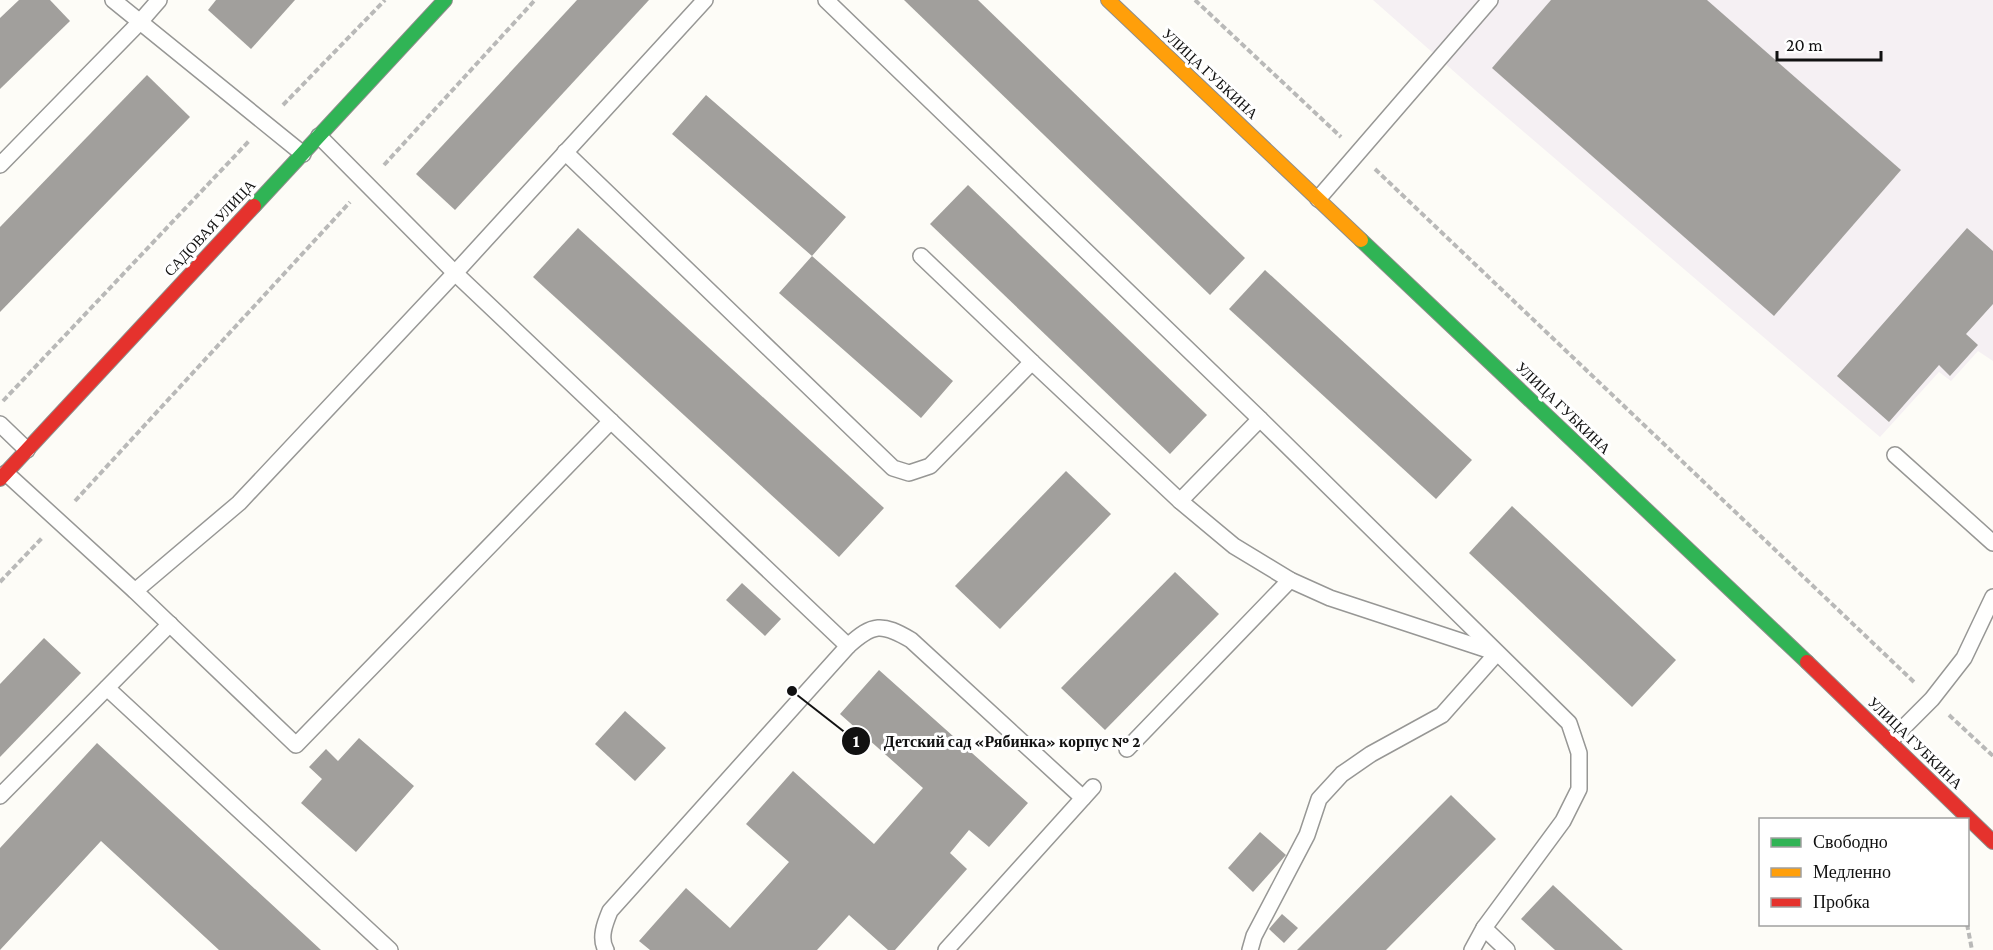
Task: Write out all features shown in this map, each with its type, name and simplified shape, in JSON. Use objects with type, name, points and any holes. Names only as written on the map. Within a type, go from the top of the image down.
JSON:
[{"type":"main road","name":"САДОВАЯ УЛИЦА","points":[[3,476],[445,0]]},
{"type":"main road","name":"УЛИЦА ГУБКИНА","points":[[1108,0],[1969,818]]},
{"type":"main road","name":"УЛИЦА ГУБКИНА","points":[[1969,818],[1993,842]]},
{"type":"lane","points":[[112,0],[303,154]]},
{"type":"lane","points":[[0,165],[159,0]]},
{"type":"lane","points":[[135,591],[239,503],[455,273],[705,0]]},
{"type":"lane","points":[[826,0],[1260,419],[1569,723],[1579,753],[1579,789],[1563,821],[1484,928],[1472,950]]},
{"type":"lane","points":[[1318,199],[1490,0]]},
{"type":"lane","points":[[319,136],[455,273],[848,646]]},
{"type":"lane","points":[[565,152],[892,468],[909,473],[930,466],[1032,362]]},
{"type":"lane","points":[[921,256],[1180,501],[1234,546],[1290,580],[1330,598],[1497,653]]},
{"type":"lane","points":[[1180,501],[1260,419]]},
{"type":"lane","points":[[3,476],[58,521],[135,591],[296,745],[611,422]]},
{"type":"lane","points":[[0,424],[27,450]]},
{"type":"lane","points":[[1895,454],[1993,543]]},
{"type":"lane","points":[[1128,749],[1290,580]]},
{"type":"lane","points":[[1890,741],[1932,699],[1964,658],[1993,597]]},
{"type":"lane","points":[[0,796],[170,624]]},
{"type":"lane","points":[[606,950],[603,926],[610,911],[848,646],[864,631],[879,627],[894,630],[911,640],[1088,792],[946,950]]},
{"type":"lane","points":[[1250,950],[1254,936],[1307,835],[1318,799],[1342,774],[1371,754],[1442,715],[1497,653]]},
{"type":"lane","points":[[107,688],[390,950]]},
{"type":"lane","points":[[1484,928],[1507,950]]},
{"type":"path","points":[[0,404],[385,0]]},
{"type":"path","points":[[0,582],[535,0]]},
{"type":"path","points":[[1195,0],[1993,756]]},
{"type":"path","points":[[1967,926],[1972,950]]},
{"type":"shaded area","points":[[1373,0],[1993,0],[1993,361],[1978,351],[1951,381],[1939,372],[1880,437]]},
{"type":"building","points":[[19,0],[50,0],[70,21],[0,89],[0,18]]},
{"type":"building","points":[[216,0],[295,0],[251,49],[208,10]]},
{"type":"building","points":[[577,0],[649,0],[455,210],[416,174]]},
{"type":"building","points":[[904,0],[978,0],[1245,258],[1210,295]]},
{"type":"building","points":[[1551,0],[1707,0],[1901,170],[1774,316],[1492,68]]},
{"type":"building","points":[[147,75],[190,117],[0,312],[0,227]]},
{"type":"building","points":[[706,95],[846,217],[812,256],[672,134]]},
{"type":"building","points":[[968,185],[1207,415],[1170,454],[930,224]]},
{"type":"building","points":[[578,228],[884,508],[839,557],[533,277]]},
{"type":"building","points":[[1967,228],[1993,251],[1993,304],[1966,334],[1978,345],[1950,376],[1939,365],[1889,422],[1837,376]]},
{"type":"building","points":[[812,256],[953,381],[921,418],[779,293]]},
{"type":"building","points":[[1265,270],[1472,460],[1436,499],[1229,309]]},
{"type":"building","points":[[1066,471],[1111,514],[1000,629],[955,586]]},
{"type":"building","points":[[1512,506],[1676,660],[1632,707],[1469,553]]},
{"type":"building","points":[[1175,572],[1219,614],[1105,730],[1061,688]]},
{"type":"building","points":[[742,583],[781,619],[765,636],[726,600]]},
{"type":"building","points":[[44,638],[81,673],[0,757],[0,684]]},
{"type":"building","points":[[879,670],[1028,803],[989,847],[969,830],[950,853],[967,869],[895,950],[888,950],[849,915],[817,950],[650,950],[639,941],[686,888],[730,928],[789,862],[746,824],[793,771],[874,844],[923,788],[840,714]]},
{"type":"building","points":[[625,711],[666,748],[635,781],[595,744]]},
{"type":"building","points":[[359,738],[414,786],[356,852],[301,803],[322,779],[309,767],[326,749],[338,761]]},
{"type":"building","points":[[97,743],[321,950],[219,950],[101,841],[0,950],[0,848]]},
{"type":"building","points":[[1451,795],[1496,839],[1386,950],[1297,950]]},
{"type":"building","points":[[1260,832],[1286,855],[1253,892],[1228,868]]},
{"type":"building","points":[[1553,885],[1623,950],[1555,950],[1521,919]]},
{"type":"building","points":[[1282,914],[1298,928],[1284,943],[1269,929]]},
{"type":"traffic: fast","points":[[254,206],[445,0]]},
{"type":"traffic: fast","points":[[1361,240],[1807,662]]},
{"type":"traffic: slow","points":[[1108,0],[1361,240]]},
{"type":"traffic: jam","points":[[0,479],[254,206]]},
{"type":"traffic: jam","points":[[1807,662],[1968,818]]},
{"type":"traffic: jam","points":[[1969,819],[1993,842]]},
{"type":"place","name":"Детский сад «Рябинка» корпус № 2","points":[[792,691]]}]
